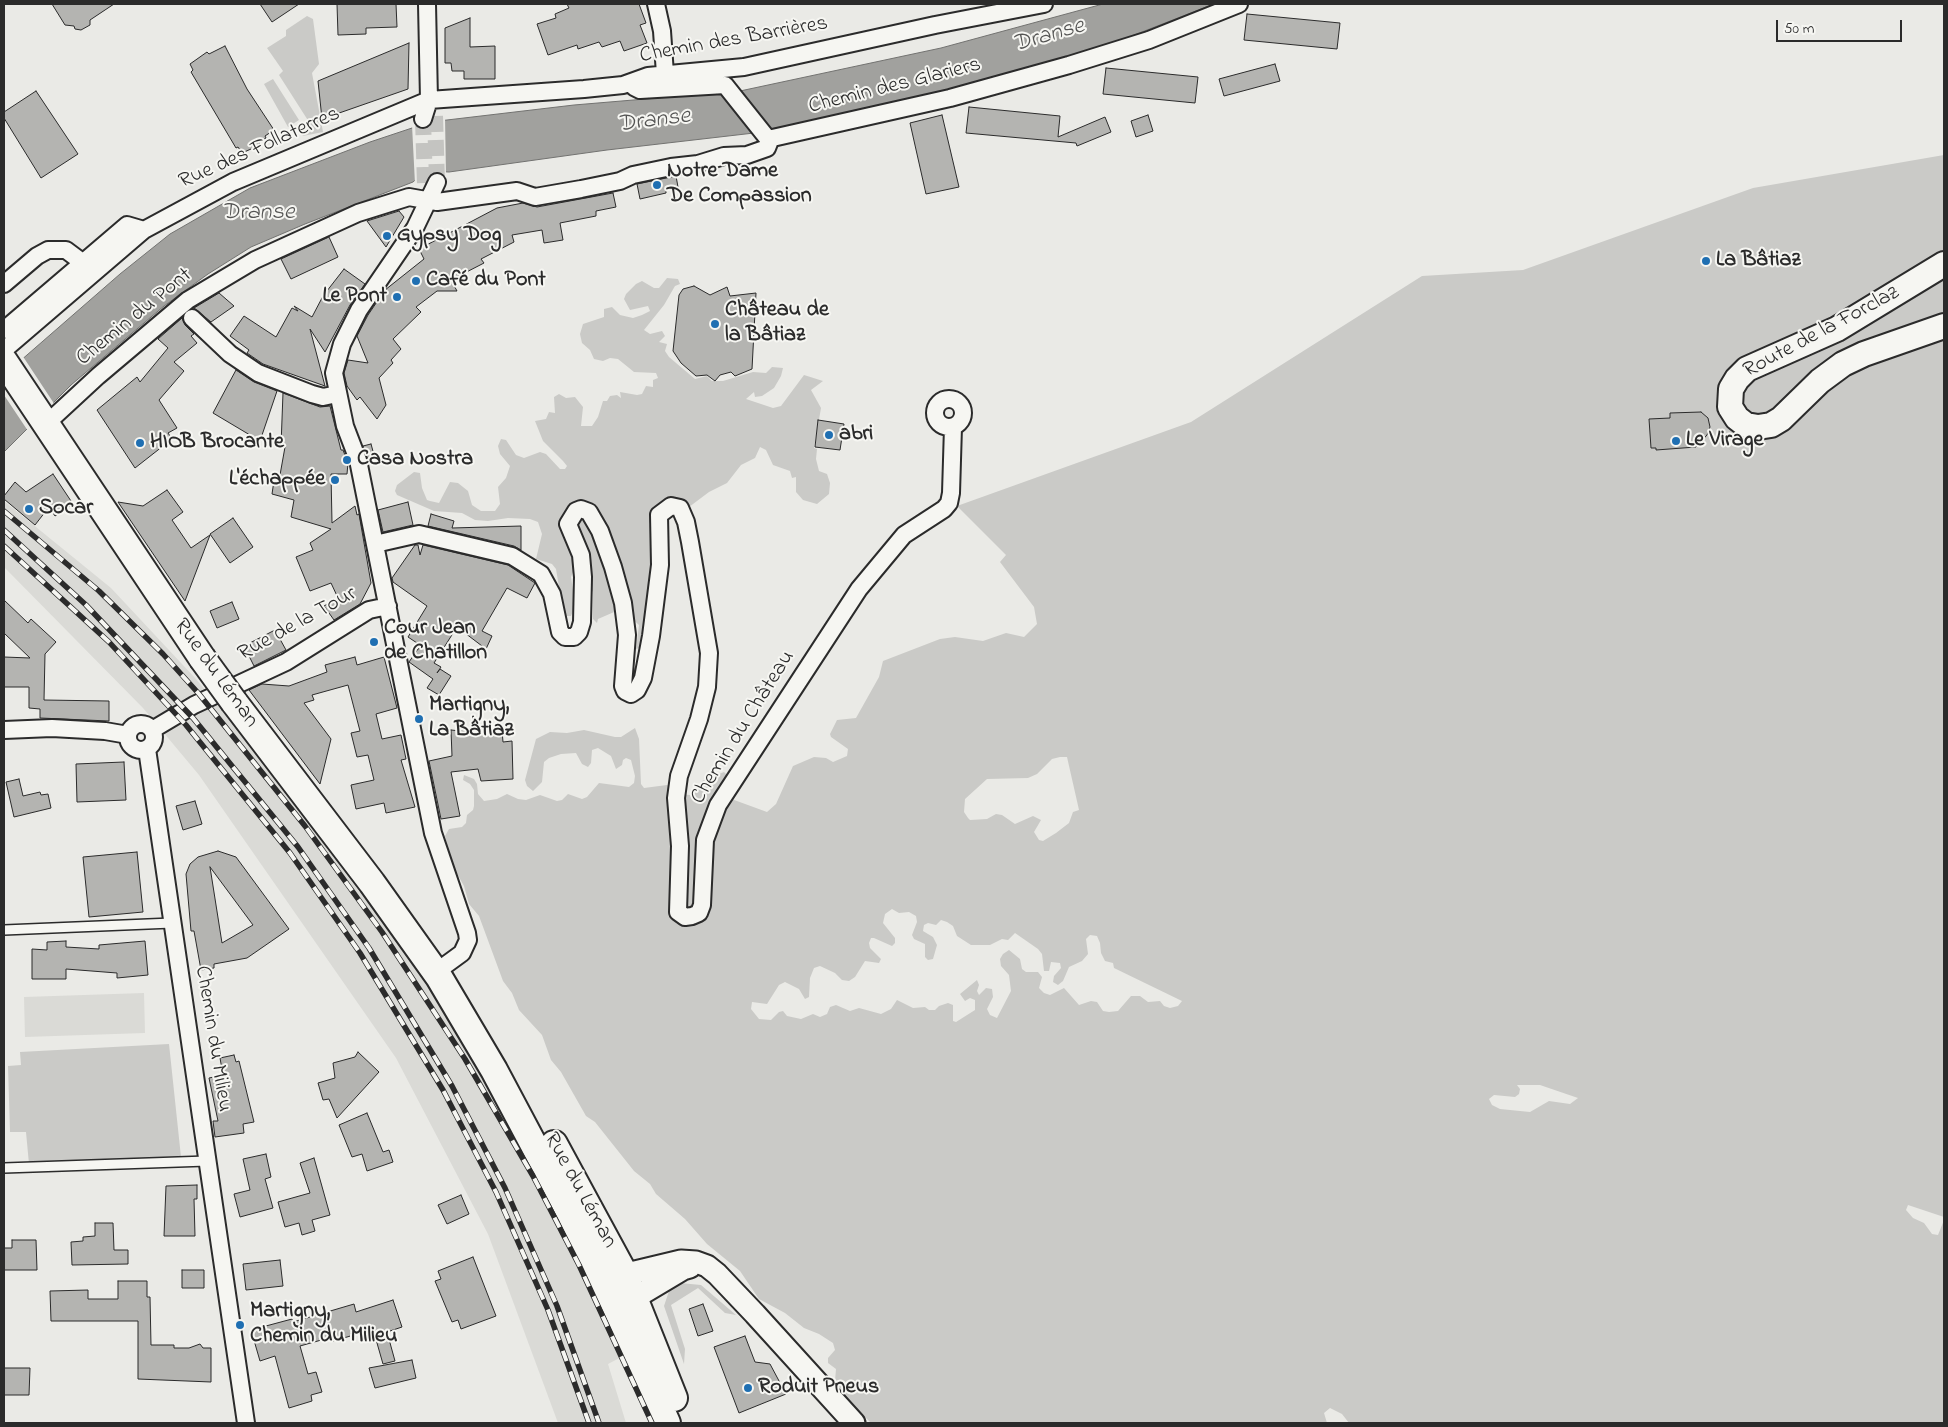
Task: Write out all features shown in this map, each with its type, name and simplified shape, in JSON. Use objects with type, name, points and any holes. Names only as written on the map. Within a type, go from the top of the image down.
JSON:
[{"type":"main road","name":"Route de la Forclaz","points":[[1944,264],[1843,325],[1747,369],[1737,379],[1731,389],[1730,407],[1737,418],[1746,425],[1758,427],[1771,425],[1781,419],[1824,377],[1843,364],[1864,354],[1944,326]]},
{"type":"main road","name":"Rue du Léman","points":[[4,362],[202,658],[482,1032],[525,1096],[563,1159],[614,1277],[684,1423]]},
{"type":"main road","name":"Rue du Léman","points":[[626,1303],[667,1423]]},
{"type":"street","points":[[427,4],[429,118]]},
{"type":"street","points":[[656,4],[662,31],[665,74]]},
{"type":"street","name":"Chemin des Barrières","points":[[428,100],[567,91],[632,82],[648,76],[744,67],[935,25],[1044,4]]},
{"type":"street","name":"Chemin des Glariers","points":[[768,139],[950,98],[1069,65],[1149,40],[1239,4]]},
{"type":"street","points":[[632,82],[634,87],[640,90],[725,85],[768,139]]},
{"type":"street","name":"Rue des Follaterres","points":[[4,350],[144,230],[233,182],[428,100]]},
{"type":"street","name":"Chemin du Pont","points":[[44,423],[188,300],[254,260],[358,212],[430,189],[437,202],[517,191],[535,197],[620,182],[633,175],[671,167],[692,165],[724,156],[747,155],[762,151],[769,145],[768,139]]},
{"type":"street","points":[[430,189],[415,228],[360,310],[342,344],[334,373],[349,438],[358,460],[433,833],[467,933],[468,940],[462,953],[438,974]]},
{"type":"street","points":[[4,330],[127,225],[144,230]]},
{"type":"street","points":[[4,284],[36,256],[48,250],[66,250],[82,262]]},
{"type":"street","points":[[192,318],[230,354],[258,373],[312,394],[323,396],[338,394]]},
{"type":"street","name":"Chemin du Château","points":[[375,544],[410,534],[419,534],[512,556],[540,574],[552,594],[560,632],[565,637],[574,637],[579,632],[582,622],[583,577],[581,555],[568,524],[576,511],[580,509],[589,512],[600,531],[621,596],[626,635],[624,686],[630,694],[637,690],[643,678],[651,636],[660,564],[659,515],[671,506],[680,508],[686,522],[709,653],[707,688],[699,719],[679,776],[676,798],[680,846],[678,912],[685,918],[699,913],[702,906],[705,840],[718,805],[859,589],[904,535],[944,509],[948,503],[951,493],[953,427]]},
{"type":"street","name":"Rue de la Tour","points":[[152,730],[194,705],[286,662],[369,610],[388,606]]},
{"type":"street","points":[[137,724],[146,725],[152,730],[154,740],[147,749],[140,750],[133,747],[128,740],[128,735],[137,724]]},
{"type":"street","points":[[4,730],[52,728],[105,731],[128,735]]},
{"type":"street","name":"Chemin du Milieu","points":[[147,749],[246,1423]]},
{"type":"street","points":[[614,1277],[670,1263],[688,1261],[706,1266],[724,1282],[854,1423]]},
{"type":"street","points":[[626,1303],[688,1267],[705,1269],[724,1282]]},
{"type":"lane","points":[[4,930],[172,923]]},
{"type":"lane","points":[[4,1168],[207,1161]]},
{"type":"shaded area","points":[[307,16],[313,19],[319,64],[312,73],[323,132],[303,136],[298,130],[309,122],[279,75],[283,71],[267,48],[286,36],[286,30]]},
{"type":"shaded area","points":[[273,79],[299,120],[288,127],[264,84]]},
{"type":"shaded area","points":[[1944,155],[1944,1217],[1908,1205],[1906,1210],[1913,1218],[1924,1223],[1932,1234],[1938,1235],[1944,1220],[1944,1423],[1349,1423],[1342,1414],[1330,1408],[1324,1413],[1327,1423],[871,1423],[841,1393],[835,1381],[836,1369],[828,1363],[828,1358],[835,1350],[833,1343],[819,1334],[804,1328],[785,1313],[759,1299],[740,1271],[707,1244],[685,1219],[656,1194],[650,1184],[634,1171],[595,1122],[586,1116],[561,1072],[551,1060],[542,1035],[519,1010],[512,993],[503,981],[479,916],[469,904],[464,886],[451,863],[445,836],[449,829],[462,827],[466,823],[467,815],[473,810],[474,806],[474,790],[470,784],[463,780],[464,775],[474,779],[477,784],[478,794],[484,801],[497,799],[507,794],[526,800],[540,795],[557,801],[562,800],[568,794],[582,799],[587,797],[599,783],[629,787],[634,783],[635,776],[631,760],[626,758],[623,760],[622,765],[616,769],[611,756],[598,748],[592,750],[591,763],[588,767],[582,764],[576,753],[561,754],[544,762],[542,782],[533,791],[527,786],[525,780],[536,739],[550,732],[567,733],[584,730],[621,737],[635,728],[639,739],[641,784],[644,788],[667,785],[672,787],[675,794],[691,795],[702,781],[724,772],[728,776],[726,797],[767,812],[776,804],[793,766],[814,757],[826,758],[833,762],[847,756],[848,749],[831,737],[830,734],[837,720],[856,718],[879,677],[883,661],[940,639],[955,637],[983,641],[1006,633],[1024,637],[1037,624],[1034,607],[1000,562],[1006,555],[957,506],[1191,422],[1422,276],[1523,270],[1753,188]],"holes":[[[1067,757],[1079,810],[1073,812],[1069,823],[1043,841],[1039,840],[1034,832],[1041,820],[1033,816],[1015,824],[1002,815],[996,814],[987,819],[970,820],[964,812],[965,799],[987,779],[1028,778],[1037,774],[1052,759]],[[892,909],[899,913],[909,912],[916,916],[917,922],[912,935],[914,939],[925,944],[925,957],[928,960],[933,959],[937,945],[933,937],[923,931],[924,925],[928,923],[936,925],[941,920],[947,922],[953,926],[957,936],[971,945],[990,945],[1002,939],[1008,940],[1015,933],[1042,954],[1044,971],[1049,971],[1051,962],[1060,963],[1061,968],[1054,976],[1053,982],[1058,985],[1063,981],[1069,967],[1082,961],[1088,954],[1086,939],[1090,935],[1097,936],[1105,961],[1113,963],[1114,968],[1182,1001],[1178,1006],[1170,1008],[1164,1006],[1160,1001],[1148,1002],[1140,996],[1131,996],[1118,1011],[1109,1012],[1103,1011],[1097,1002],[1091,1001],[1079,1005],[1064,988],[1050,995],[1044,993],[1039,988],[1042,977],[1038,972],[1026,972],[1022,969],[1020,959],[1009,950],[1000,959],[1001,966],[1009,975],[1011,991],[997,1018],[990,1015],[987,1009],[993,997],[992,989],[986,988],[979,995],[977,980],[960,994],[965,1001],[970,998],[975,1000],[975,1010],[956,1022],[953,1021],[953,1005],[948,1003],[939,1006],[935,1010],[929,1010],[925,1007],[913,1008],[897,1000],[891,1009],[881,1014],[859,1008],[850,1011],[836,1005],[830,1007],[827,1014],[820,1017],[813,1014],[801,1019],[787,1016],[783,1011],[779,1012],[771,1020],[759,1019],[751,1009],[752,1002],[767,1004],[779,985],[785,982],[799,989],[805,999],[809,997],[810,978],[814,968],[820,966],[835,973],[842,980],[849,981],[855,977],[865,961],[879,963],[881,959],[870,948],[871,938],[892,946],[895,943],[895,938],[883,923],[885,914]],[[1517,1085],[1540,1085],[1578,1098],[1570,1104],[1549,1101],[1530,1112],[1500,1109],[1492,1105],[1489,1099],[1494,1095],[1515,1097],[1519,1094],[1520,1089]]]},
{"type":"shaded area","points":[[667,278],[678,279],[680,284],[675,286],[664,305],[644,330],[650,334],[662,331],[665,336],[659,342],[667,344],[665,351],[669,357],[695,379],[707,376],[712,381],[723,381],[753,372],[766,373],[772,367],[783,368],[774,388],[762,396],[755,397],[754,392],[746,399],[773,408],[781,406],[804,375],[823,381],[811,390],[821,408],[814,448],[817,449],[816,459],[819,471],[827,474],[830,483],[829,494],[817,504],[803,500],[796,492],[796,477],[792,478],[790,471],[773,465],[766,450],[760,447],[755,458],[741,465],[727,483],[709,492],[689,507],[682,510],[653,512],[649,524],[657,537],[645,646],[636,649],[639,625],[621,609],[598,619],[597,623],[593,619],[593,592],[588,585],[589,560],[582,536],[579,537],[578,560],[571,577],[574,597],[573,611],[571,616],[566,616],[563,611],[556,569],[552,564],[536,559],[542,534],[538,522],[530,519],[508,518],[488,521],[475,520],[462,513],[434,511],[397,495],[395,491],[397,485],[414,472],[420,473],[422,488],[427,500],[439,503],[450,482],[458,483],[468,491],[472,505],[481,511],[495,511],[500,504],[498,487],[506,478],[510,466],[500,454],[498,446],[501,439],[506,440],[516,455],[524,458],[540,452],[546,454],[560,469],[565,469],[567,466],[543,441],[535,421],[546,419],[549,412],[555,413],[554,397],[559,394],[566,398],[575,397],[583,407],[581,426],[592,426],[598,417],[603,401],[607,401],[610,396],[617,395],[621,398],[620,392],[642,394],[646,386],[653,387],[653,380],[658,378],[656,373],[634,372],[618,359],[610,358],[603,361],[594,359],[590,350],[582,343],[580,334],[583,324],[604,317],[604,309],[612,307],[620,315],[633,318],[650,311],[648,306],[630,310],[624,299],[626,294],[642,281],[654,288],[659,288]]},
{"type":"shaded area","points":[[4,501],[111,588],[196,679],[226,715],[429,984],[563,1210],[631,1352],[608,1364],[626,1423],[558,1423],[488,1234],[396,1058],[199,775],[143,708],[4,567]]},
{"type":"shaded area","points":[[144,993],[145,1033],[25,1037],[24,997]]},
{"type":"shaded area","points":[[169,1044],[181,1157],[29,1164],[26,1132],[10,1132],[8,1066],[21,1065],[20,1052]]},
{"type":"shaded area","points":[[680,1283],[701,1285],[736,1315],[725,1313],[698,1288],[671,1305],[685,1349],[684,1364],[664,1306],[670,1288]]},
{"type":"water","name":"Dranse","points":[[1103,4],[1214,4],[1098,49],[991,80],[780,130],[607,150],[449,172],[432,171],[422,174],[413,182],[251,247],[208,274],[164,306],[71,385],[4,452],[4,375],[120,274],[170,234],[250,188],[370,142],[430,122],[574,105],[740,91],[941,48]]},
{"type":"pier","points":[[445,117],[446,175],[432,174],[423,176],[415,184],[412,125]]},
{"type":"pier","points":[[22,355],[55,405],[28,431],[4,395],[4,372]]},
{"type":"building","points":[[52,4],[114,4],[90,20],[90,25],[81,30],[75,29],[74,26],[65,25]]},
{"type":"building","points":[[260,4],[299,4],[272,22]]},
{"type":"building","points":[[337,4],[396,4],[397,27],[366,28],[366,34],[338,35]]},
{"type":"building","points":[[567,4],[639,4],[646,23],[640,25],[647,43],[624,51],[620,41],[602,47],[599,42],[578,49],[577,45],[548,55],[537,24],[556,18],[555,14],[569,8]]},
{"type":"building","points":[[1247,14],[1340,23],[1337,49],[1244,40]]},
{"type":"building","points":[[470,18],[470,47],[495,46],[495,79],[464,79],[464,71],[452,71],[451,63],[445,63],[445,28]]},
{"type":"building","points":[[409,43],[408,89],[322,119],[318,81]]},
{"type":"building","points":[[225,46],[247,89],[274,130],[259,142],[260,145],[242,153],[238,147],[236,148],[191,72],[193,70],[190,64],[207,52],[209,54]]},
{"type":"building","points":[[1275,64],[1280,81],[1224,96],[1219,79]]},
{"type":"building","points":[[1106,68],[1198,77],[1195,103],[1103,94]]},
{"type":"building","points":[[36,91],[78,154],[41,178],[4,118],[4,112]]},
{"type":"building","points":[[969,107],[1060,116],[1058,137],[1105,117],[1111,132],[1077,146],[1076,143],[966,133]]},
{"type":"building","points":[[942,115],[959,187],[926,194],[910,123]]},
{"type":"building","points":[[1148,115],[1153,131],[1136,137],[1131,121]]},
{"type":"building","name":"Notre Dame De Compassion","points":[[676,176],[678,187],[666,190],[666,193],[640,199],[637,184]]},
{"type":"building","points":[[613,193],[616,207],[596,211],[596,216],[560,223],[563,240],[544,243],[542,230],[512,235],[514,242],[481,259],[484,263],[451,280],[457,291],[437,291],[416,307],[421,312],[393,339],[401,349],[391,360],[393,363],[379,378],[386,405],[377,419],[360,397],[357,400],[347,386],[344,373],[348,360],[368,363],[357,336],[368,315],[385,290],[424,259],[419,249],[497,208],[523,203],[537,207]]},
{"type":"building","points":[[399,211],[404,217],[386,247],[367,221]]},
{"type":"building","points":[[329,237],[338,257],[291,279],[281,259]]},
{"type":"building","points":[[344,269],[365,284],[350,305],[325,352],[310,329],[325,386],[263,364],[247,353],[249,350],[230,336],[244,316],[276,337],[292,308],[298,311],[294,306],[312,317],[323,296]]},
{"type":"building","name":"Château de la Bâtiaz","points":[[694,286],[710,295],[727,287],[730,296],[756,293],[752,369],[735,376],[731,372],[720,375],[715,381],[707,375],[696,376],[681,363],[673,351],[679,295],[683,289]]},
{"type":"building","points":[[219,293],[234,306],[211,322],[194,308]]},
{"type":"building","points":[[182,318],[185,325],[194,334],[191,336],[197,343],[174,362],[184,371],[159,400],[177,428],[168,433],[172,439],[135,468],[97,410],[137,377],[140,382],[168,348],[158,339]]},
{"type":"building","points":[[236,370],[254,382],[277,391],[260,441],[213,413]]},
{"type":"building","points":[[283,393],[320,407],[330,406],[341,450],[343,450],[348,463],[347,474],[331,474],[332,523],[355,506],[357,515],[359,514],[371,583],[360,604],[334,620],[324,606],[338,598],[331,583],[310,591],[296,557],[313,550],[310,543],[331,529],[291,517],[294,500],[272,494],[275,474],[280,475],[285,447],[281,446]]},
{"type":"building","name":"Le Virage","points":[[1701,412],[1708,418],[1710,427],[1707,435],[1696,447],[1656,450],[1656,448],[1651,448],[1649,419],[1670,418],[1670,413]]},
{"type":"building","name":"abri","points":[[818,420],[844,424],[840,450],[815,447]]},
{"type":"building","points":[[371,444],[376,462],[369,464],[363,446]]},
{"type":"building","points":[[53,474],[73,504],[55,516],[49,507],[35,525],[4,499],[4,496],[15,482],[26,492]]},
{"type":"building","points":[[167,490],[183,512],[172,520],[191,548],[210,535],[185,601],[118,502],[143,506]]},
{"type":"building","points":[[408,502],[413,525],[383,532],[378,510]]},
{"type":"building","points":[[431,514],[454,521],[452,528],[521,526],[521,550],[514,546],[428,526]]},
{"type":"building","points":[[233,518],[253,547],[230,563],[210,534]]},
{"type":"building","points":[[415,545],[418,545],[420,555],[423,545],[508,565],[535,583],[527,598],[507,588],[482,631],[492,636],[486,649],[457,627],[434,663],[441,667],[437,673],[440,669],[451,676],[439,695],[427,688],[433,679],[409,662],[418,649],[423,647],[408,637],[427,606],[393,582],[392,578]]},
{"type":"building","points":[[4,600],[28,623],[31,619],[56,642],[45,654],[44,700],[109,701],[109,721],[40,718],[40,709],[29,708],[29,687],[4,687],[4,657],[30,658],[4,633]]},
{"type":"building","points":[[232,602],[239,619],[217,628],[210,611]]},
{"type":"building","points":[[275,630],[286,650],[254,666],[244,646]]},
{"type":"building","points":[[355,657],[357,665],[384,657],[397,708],[376,714],[382,739],[401,735],[406,759],[401,760],[415,807],[386,813],[384,803],[356,809],[351,785],[374,780],[368,755],[357,757],[351,733],[360,731],[348,685],[312,695],[314,700],[304,703],[331,739],[320,784],[249,690],[262,684],[289,686],[327,672],[325,665]]},
{"type":"building","points":[[451,730],[489,734],[502,730],[503,742],[512,741],[513,779],[481,781],[478,769],[451,772],[460,816],[441,819],[429,761],[452,756]]},
{"type":"building","points":[[124,762],[126,800],[77,802],[76,764]]},
{"type":"building","points":[[19,779],[23,796],[40,792],[41,795],[48,794],[51,808],[14,817],[6,782]]},
{"type":"building","points":[[195,801],[202,824],[183,830],[176,806]]},
{"type":"building","points":[[218,851],[236,857],[289,929],[247,958],[214,964],[214,968],[201,970],[194,931],[191,931],[186,874],[190,864],[198,857]],"holes":[[[210,867],[253,925],[222,943]]]},
{"type":"building","points":[[137,852],[143,912],[89,917],[83,857]]},
{"type":"building","points":[[66,941],[66,947],[99,949],[99,945],[145,941],[148,975],[117,978],[117,973],[66,969],[66,979],[32,979],[32,949],[47,950],[47,942]]},
{"type":"building","points":[[358,1052],[379,1072],[337,1118],[329,1099],[323,1100],[318,1083],[335,1078],[333,1063],[355,1057]]},
{"type":"building","points":[[234,1055],[236,1062],[239,1061],[254,1122],[243,1124],[244,1133],[215,1137],[213,1121],[218,1121],[209,1078],[223,1075],[220,1058]]},
{"type":"building","points":[[367,1113],[383,1152],[389,1150],[393,1162],[367,1171],[362,1154],[352,1157],[339,1125]]},
{"type":"building","points":[[266,1154],[271,1177],[265,1179],[273,1208],[240,1217],[234,1194],[250,1190],[243,1159]]},
{"type":"building","points":[[314,1158],[330,1215],[312,1220],[315,1231],[302,1235],[299,1223],[285,1227],[278,1202],[310,1193],[300,1163]]},
{"type":"building","points":[[197,1185],[197,1199],[194,1199],[195,1236],[164,1236],[166,1186]]},
{"type":"building","points":[[461,1195],[469,1214],[447,1224],[438,1205]]},
{"type":"building","points":[[95,1223],[113,1223],[114,1250],[128,1250],[128,1264],[72,1265],[71,1242],[83,1241],[83,1237],[95,1236]]},
{"type":"building","points":[[12,1240],[36,1240],[37,1270],[4,1270],[4,1248],[12,1248]]},
{"type":"building","points":[[473,1257],[496,1316],[461,1329],[458,1320],[452,1322],[435,1281],[441,1279],[438,1271]]},
{"type":"building","points":[[280,1260],[283,1286],[246,1290],[243,1264]]},
{"type":"building","points":[[182,1270],[204,1270],[204,1288],[182,1288]]},
{"type":"building","points":[[118,1281],[147,1281],[147,1297],[150,1297],[151,1345],[174,1345],[174,1348],[189,1348],[200,1344],[203,1348],[211,1348],[211,1382],[138,1379],[138,1321],[51,1321],[50,1291],[88,1290],[88,1299],[118,1299]]},
{"type":"building","points":[[393,1300],[402,1327],[387,1332],[395,1361],[383,1364],[375,1336],[370,1338],[368,1331],[333,1341],[332,1337],[300,1346],[308,1374],[316,1372],[322,1392],[311,1395],[312,1401],[289,1408],[275,1356],[260,1361],[251,1330],[292,1319],[293,1322],[354,1304],[356,1312]]},
{"type":"building","points":[[703,1304],[713,1331],[698,1336],[689,1309]]},
{"type":"building","points":[[745,1336],[755,1362],[770,1364],[786,1394],[739,1413],[714,1347]]},
{"type":"building","points":[[412,1360],[416,1378],[375,1388],[369,1368]]},
{"type":"building","points":[[4,1368],[30,1368],[29,1395],[4,1395]]},
{"type":"tunnel","points":[[435,116],[437,182]]},
{"type":"tunnel","points":[[423,119],[425,185]]},
{"type":"railway","points":[[4,511],[99,591],[163,654],[199,694],[305,826],[382,932],[465,1059],[533,1176],[579,1265],[652,1423]]},
{"type":"railway","points":[[4,530],[86,605],[193,718],[298,847],[369,948],[452,1086],[505,1188],[557,1306],[599,1423]]},
{"type":"railway","points":[[4,546],[109,642],[186,725],[290,853],[360,953],[443,1090],[496,1192],[548,1310],[589,1423]]},
{"type":"place","name":"Notre Dame De Compassion","points":[[657,185]]},
{"type":"place","name":"Gypsy Dog","points":[[387,236]]},
{"type":"place","name":"La Bâtiaz","points":[[1706,261]]},
{"type":"place","name":"Café du Pont","points":[[416,281]]},
{"type":"place","name":"Le Pont","points":[[397,297]]},
{"type":"place","name":"Château de la Bâtiaz","points":[[715,324]]},
{"type":"place","name":"abri","points":[[829,435]]},
{"type":"place","name":"Le Virage","points":[[1676,441]]},
{"type":"place","name":"HIOB Brocante","points":[[140,443]]},
{"type":"place","name":"Casa Nostra","points":[[347,460]]},
{"type":"place","name":"L'échappée","points":[[335,480]]},
{"type":"place","name":"Socar","points":[[29,509]]},
{"type":"place","name":"Cour Jean de Chatillon","points":[[374,642]]},
{"type":"place","name":"Martigny, La Bâtiaz","points":[[419,719]]},
{"type":"place","name":"Martigny, Chemin du Milieu","points":[[240,1325]]},
{"type":"place","name":"Roduit Pneus","points":[[748,1388]]}]
